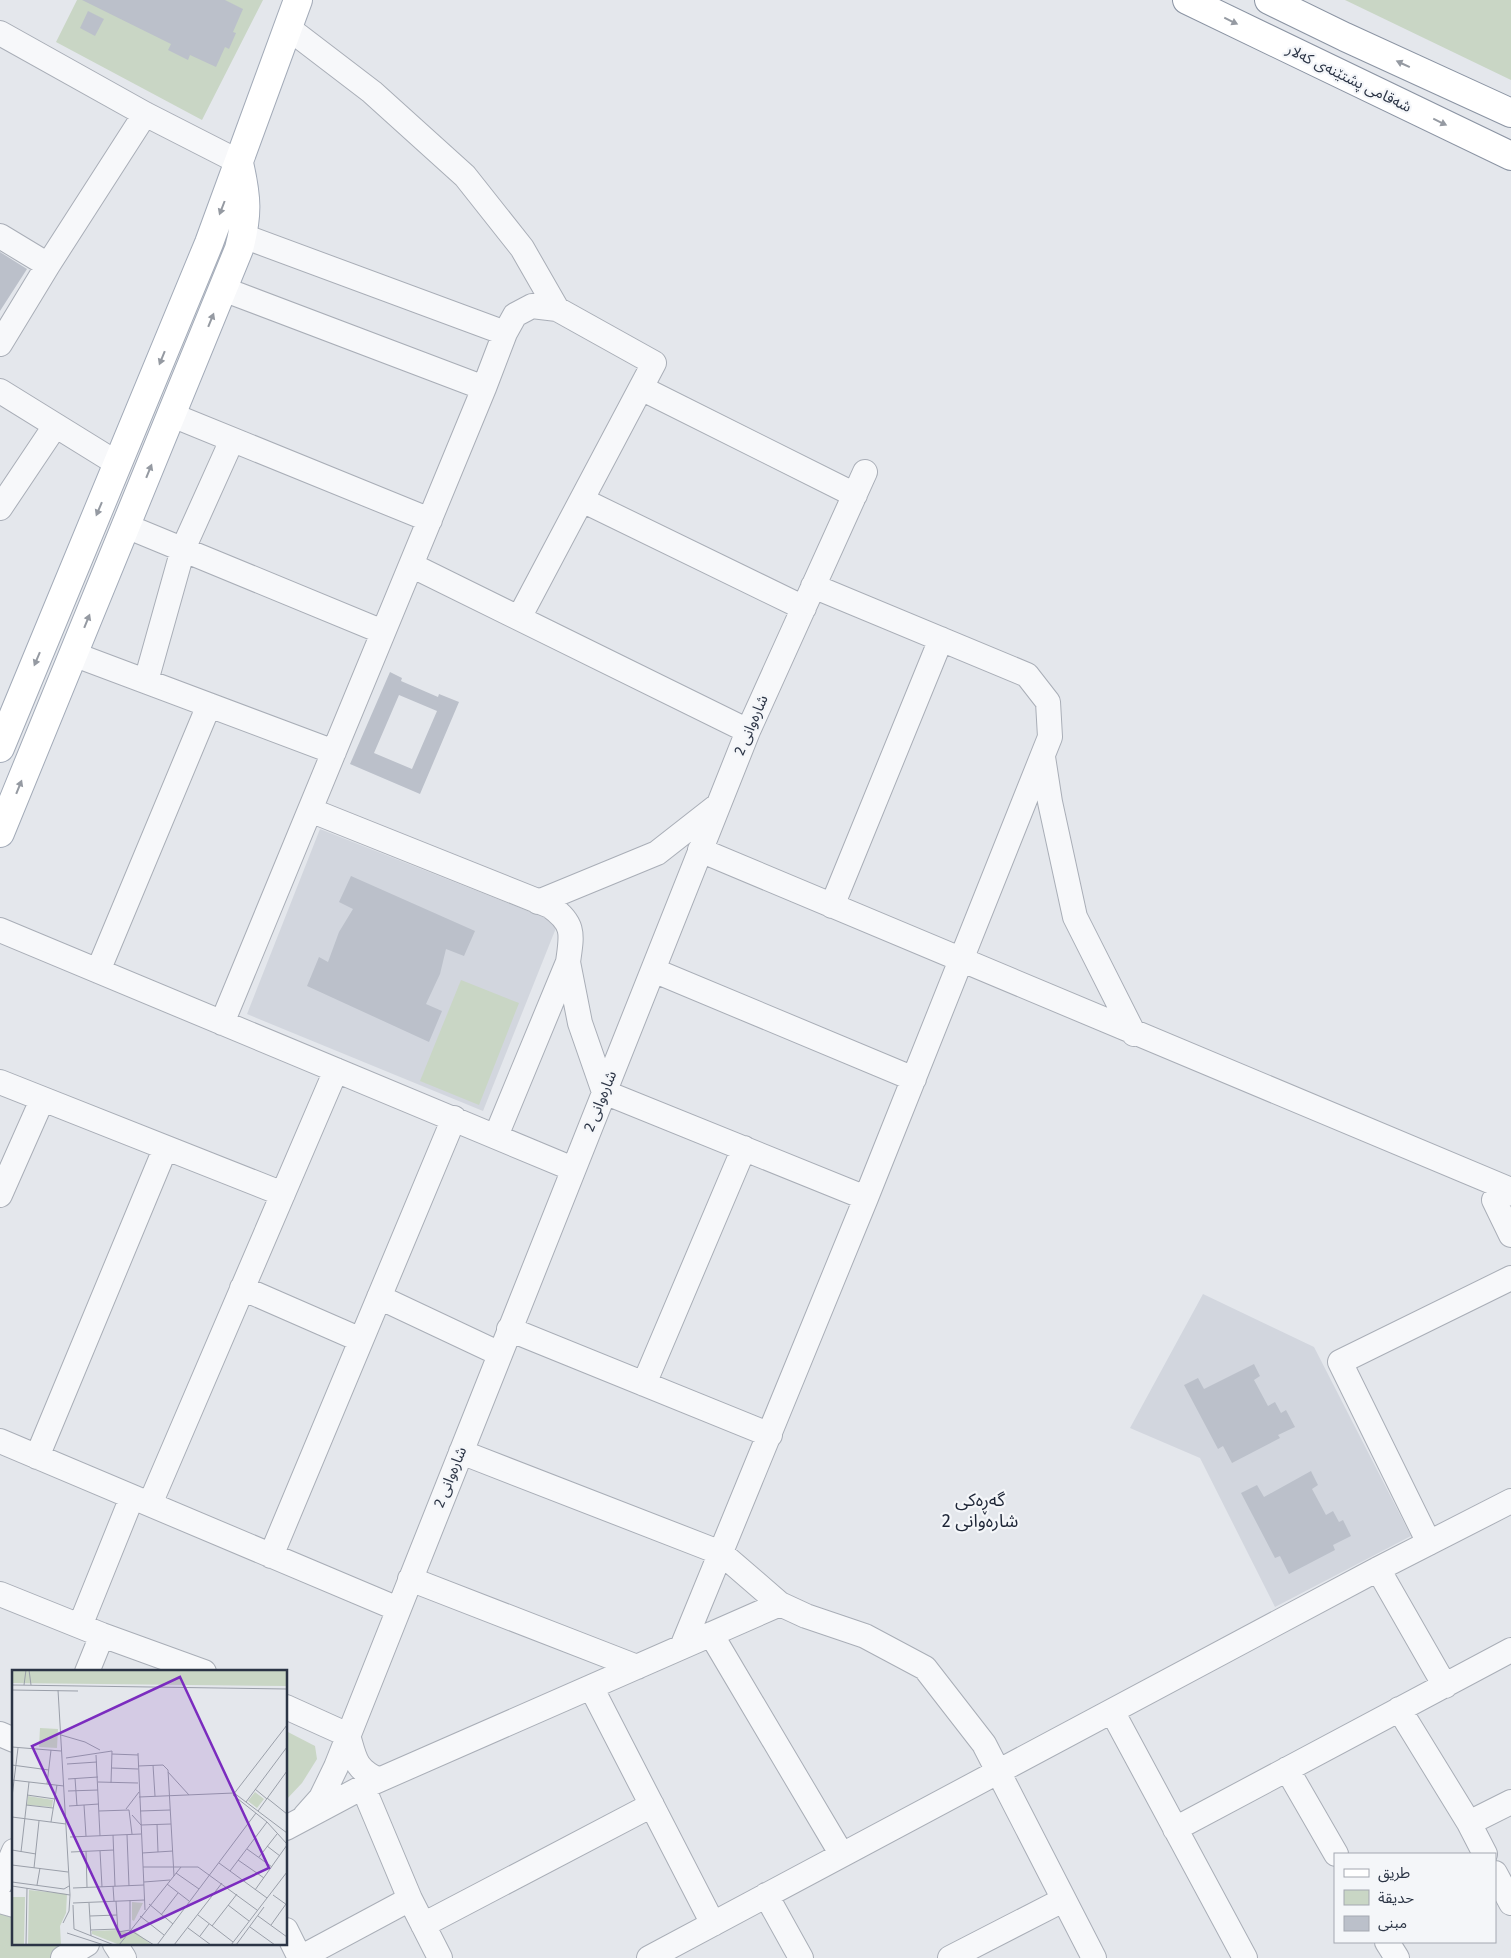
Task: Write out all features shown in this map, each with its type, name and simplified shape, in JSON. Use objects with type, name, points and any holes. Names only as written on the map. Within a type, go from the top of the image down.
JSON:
[{"type":"main road","points":[[0,748],[209,243],[298,0]]},
{"type":"main road","name":"شەقامی پشتێنەی کەلار","points":[[1187,0],[1511,156]]},
{"type":"main road","points":[[1269,0],[1511,113]]},
{"type":"main road","points":[[0,832],[224,289],[243,236],[246,196],[239,162]]},
{"type":"street","points":[[288,27],[372,92],[465,176],[522,248],[557,309]]},
{"type":"street","points":[[0,33],[145,114],[239,162]]},
{"type":"street","points":[[0,344],[48,265],[145,114]]},
{"type":"street","points":[[0,236],[48,265]]},
{"type":"street","points":[[243,236],[505,334]]},
{"type":"street","points":[[224,289],[484,388]]},
{"type":"street","points":[[222,1022],[505,334],[515,315],[532,306],[557,309],[654,363],[519,618]]},
{"type":"street","points":[[641,388],[855,495]]},
{"type":"street","points":[[0,391],[118,464]]},
{"type":"street","points":[[172,415],[430,520]]},
{"type":"street","points":[[0,508],[55,426]]},
{"type":"street","points":[[146,681],[183,549],[232,440]]},
{"type":"street","name":"شارەوانی 2","points":[[296,1822],[321,1798],[336,1767],[748,731],[865,472]]},
{"type":"street","points":[[582,500],[804,608]]},
{"type":"street","points":[[126,526],[383,632]]},
{"type":"street","points":[[411,565],[748,731]]},
{"type":"street","points":[[682,1647],[866,1198],[1050,737],[1048,702],[1027,675],[813,586]]},
{"type":"street","points":[[832,906],[941,639]]},
{"type":"street","points":[[74,654],[334,752]]},
{"type":"street","points":[[98,971],[209,705]]},
{"type":"street","points":[[1043,755],[1050,802],[1075,917],[1134,1034]]},
{"type":"street","points":[[538,902],[657,853],[718,805]]},
{"type":"street","points":[[310,810],[550,906],[565,917],[572,938],[568,962],[496,1136]]},
{"type":"street","points":[[700,850],[1511,1191]]},
{"type":"street","points":[[0,930],[573,1169]]},
{"type":"street","points":[[568,962],[580,1023],[604,1092],[866,1198]]},
{"type":"street","points":[[653,970],[914,1079]]},
{"type":"street","points":[[80,1626],[242,1288],[336,1070]]},
{"type":"street","points":[[0,1082],[165,1149],[283,1194]]},
{"type":"street","points":[[0,1195],[42,1100]]},
{"type":"street","points":[[271,1556],[454,1118]]},
{"type":"street","points":[[644,1384],[744,1148]]},
{"type":"street","points":[[37,1457],[165,1149]]},
{"type":"street","points":[[1511,1191],[1494,1200],[1511,1235]]},
{"type":"street","points":[[1430,1543],[1340,1362],[1511,1278]]},
{"type":"street","points":[[242,1288],[361,1340]]},
{"type":"street","points":[[379,1297],[500,1354]]},
{"type":"street","points":[[509,1329],[770,1435]]},
{"type":"street","points":[[0,1441],[398,1609]]},
{"type":"street","points":[[461,1452],[721,1553],[780,1604],[806,1616],[865,1636],[925,1668],[984,1744],[1094,1958]]},
{"type":"street","points":[[649,1958],[1378,1569],[1511,1501]]},
{"type":"street","points":[[1378,1569],[1445,1686]]},
{"type":"street","points":[[410,1580],[637,1667]]},
{"type":"street","points":[[0,1594],[102,1635],[198,1670]]},
{"type":"street","points":[[296,1822],[371,1784],[780,1604]]},
{"type":"street","points":[[711,1634],[842,1855]]},
{"type":"street","points":[[88,1670],[102,1635]]},
{"type":"street","points":[[1175,1829],[1511,1650]]},
{"type":"street","points":[[591,1687],[713,1924]]},
{"type":"street","points":[[288,1708],[348,1735],[355,1760],[371,1784],[410,1899],[440,1958]]},
{"type":"street","points":[[1400,1710],[1484,1853]]},
{"type":"street","points":[[1112,1711],[1245,1958]]},
{"type":"street","points":[[0,1734],[12,1739]]},
{"type":"street","points":[[1287,1769],[1335,1853]]},
{"type":"street","points":[[1469,1824],[1511,1802]]},
{"type":"street","points":[[423,1925],[652,1805]]},
{"type":"street","points":[[2,1876],[12,1855]]},
{"type":"street","points":[[1496,1875],[1511,1903]]},
{"type":"street","points":[[766,1895],[801,1958]]},
{"type":"street","points":[[288,1934],[300,1958],[410,1899]]},
{"type":"street","points":[[950,1958],[1063,1900]]},
{"type":"street","points":[[1388,1943],[1397,1958]]},
{"type":"street","points":[[63,1958],[84,1946]]},
{"type":"street","points":[[116,1946],[124,1958]]},
{"type":"shaded area","points":[[320,829],[558,923],[483,1111],[247,1014]]},
{"type":"shaded area","points":[[1203,1294],[1314,1347],[1411,1536],[1275,1607],[1200,1458],[1130,1428]]},
{"type":"green space","points":[[77,0],[263,0],[202,120],[56,42]]},
{"type":"green space","points":[[1345,0],[1511,0],[1511,80]]},
{"type":"green space","points":[[461,980],[519,1003],[479,1105],[420,1081]]},
{"type":"green space","points":[[288,1732],[315,1746],[317,1759],[302,1783],[288,1798]]},
{"type":"green space","points":[[0,1911],[12,1914],[12,1946],[76,1946],[90,1958],[0,1958]]},
{"type":"building","points":[[82,0],[225,0],[243,9],[233,32],[236,33],[229,49],[225,47],[216,67],[190,55],[188,60],[168,50],[171,44]]},
{"type":"building","points":[[88,11],[104,19],[95,36],[80,28]]},
{"type":"building","points":[[0,252],[27,269],[0,311]]},
{"type":"building","points":[[390,672],[402,678],[401,681],[438,697],[439,694],[459,702],[420,794],[350,764]],"holes":[[[399,695],[437,711],[412,769],[374,753]]]},
{"type":"building","points":[[351,876],[475,931],[464,956],[446,949],[440,974],[426,1004],[442,1011],[429,1042],[307,986],[319,957],[328,962],[339,932],[353,909],[339,902]]},
{"type":"building","points":[[1254,1364],[1260,1376],[1254,1380],[1268,1406],[1275,1402],[1281,1413],[1286,1410],[1295,1427],[1278,1435],[1280,1438],[1232,1463],[1223,1446],[1218,1449],[1184,1385],[1198,1378],[1204,1389]]},
{"type":"building","points":[[1311,1471],[1318,1485],[1312,1489],[1326,1515],[1333,1511],[1339,1522],[1343,1520],[1351,1536],[1333,1545],[1335,1550],[1289,1574],[1280,1556],[1275,1558],[1241,1493],[1257,1485],[1264,1497]]},
{"type":"district","name":"گەڕەکی شارەوانی 2","points":[[980,1510]]}]
